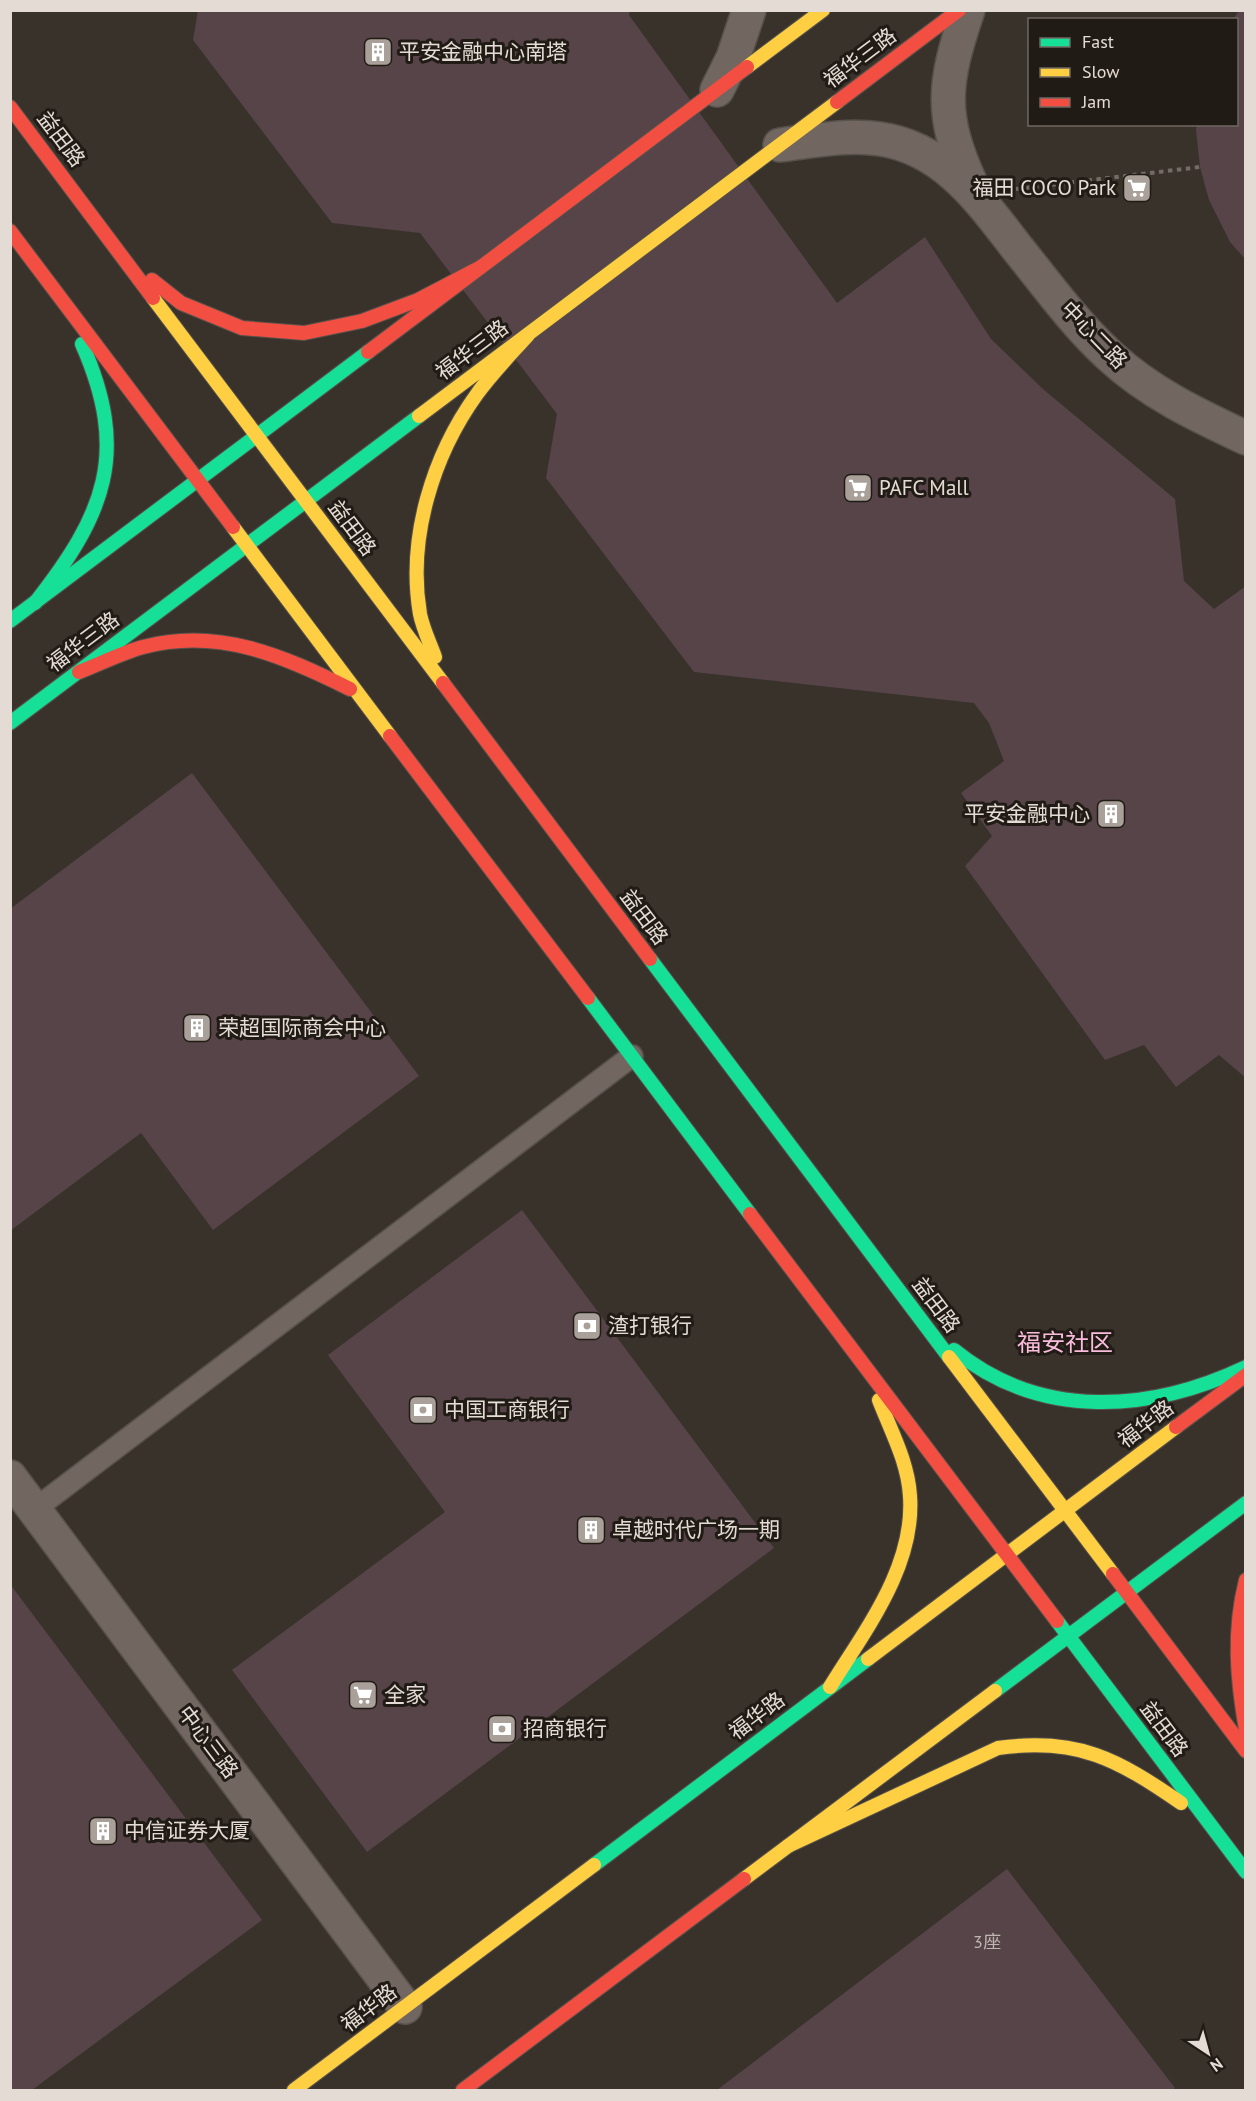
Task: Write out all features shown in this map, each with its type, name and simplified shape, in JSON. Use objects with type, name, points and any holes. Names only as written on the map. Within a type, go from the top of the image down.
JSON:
[{"type":"main road","points":[[10,621],[823,10]]},
{"type":"main road","name":"福华三路","points":[[10,723],[959,10]]},
{"type":"main road","name":"益田路","points":[[10,107],[1245,1751]]},
{"type":"main road","name":"益田路","points":[[10,231],[1245,1872]]},
{"type":"main road","points":[[120,255],[181,303],[242,328],[304,333],[362,321],[399,308],[481,267]]},
{"type":"main road","points":[[35,603],[75,549],[97,507],[107,468],[108,417],[90,360],[57,294]]},
{"type":"main road","points":[[446,687],[420,616],[416,564],[423,516],[437,467],[472,401],[528,335]]},
{"type":"main road","points":[[79,672],[152,645],[210,640],[235,642],[287,657],[358,693]]},
{"type":"main road","points":[[926,1326],[960,1356],[996,1377],[1038,1394],[1081,1403],[1125,1405],[1181,1395],[1245,1367]]},
{"type":"main road","points":[[830,1687],[891,1582],[905,1547],[910,1520],[908,1480],[868,1370]]},
{"type":"main road","name":"福华路","points":[[294,2091],[1245,1375]]},
{"type":"main road","points":[[463,2091],[1245,1503]]},
{"type":"main road","points":[[1245,1580],[1239,1603],[1234,1656],[1245,1730]]},
{"type":"main road","points":[[788,1846],[998,1748],[1019,1744],[1070,1747],[1093,1751],[1119,1761],[1209,1823]]},
{"type":"street","points":[[717,90],[733,58],[749,10]]},
{"type":"street","name":"中心二路","points":[[968,10],[953,55],[947,107],[950,133],[975,193]]},
{"type":"street","name":"中心二路","points":[[780,145],[879,138],[901,144],[939,162],[975,193],[1067,310],[1110,356],[1160,395],[1245,438]]},
{"type":"street","name":"中心三路","points":[[10,1477],[405,2007]]},
{"type":"lane","points":[[35,1509],[632,1056]]},
{"type":"path","points":[[975,193],[1200,167]]},
{"type":"building","points":[[198,10],[630,10],[629,15],[837,303],[925,237],[991,339],[1043,389],[1175,499],[1184,581],[1214,609],[1246,586],[1246,1078],[1219,1055],[1176,1087],[1144,1045],[1105,1060],[965,866],[992,836],[961,793],[1004,761],[989,723],[974,703],[694,672],[546,478],[557,414],[420,233],[332,223],[193,40]]},
{"type":"building","points":[[1239,10],[1246,10],[1246,260],[1230,242],[1209,200],[1200,167],[1196,130],[1197,126],[1238,126],[1238,18],[1234,18]]},
{"type":"building","name":"荣超国际商会中心","points":[[192,773],[419,1076],[213,1230],[141,1133],[10,1231],[10,909]]},
{"type":"building","name":"卓越时代广场一期","points":[[522,1210],[774,1548],[367,1852],[232,1670],[445,1512],[328,1355]]},
{"type":"building","name":"中信证券大厦","points":[[10,1584],[262,1920],[32,2090],[10,2090]]},
{"type":"building","points":[[1007,1869],[1175,2088],[1172,2090],[717,2090]]},
{"type":"traffic: fast","points":[[35,603],[79,540],[93,511],[103,481],[107,450],[105,418],[97,383],[82,344]]},
{"type":"traffic: fast","points":[[10,621],[368,352]]},
{"type":"traffic: fast","points":[[10,723],[419,416]]},
{"type":"traffic: fast","points":[[650,959],[949,1357]]},
{"type":"traffic: fast","points":[[588,998],[750,1214]]},
{"type":"traffic: fast","points":[[954,1350],[988,1373],[1023,1389],[1060,1398],[1097,1402],[1135,1400],[1173,1393],[1210,1382],[1246,1367]]},
{"type":"traffic: fast","points":[[995,1691],[1246,1503]]},
{"type":"traffic: fast","points":[[1057,1621],[1246,1872]]},
{"type":"traffic: fast","points":[[594,1865],[868,1659]]},
{"type":"traffic: slow","points":[[747,67],[823,10]]},
{"type":"traffic: slow","points":[[419,416],[837,102]]},
{"type":"traffic: slow","points":[[153,298],[443,683]]},
{"type":"traffic: slow","points":[[435,657],[421,620],[417,585],[417,556],[427,498],[436,470],[461,418],[489,379],[528,335]]},
{"type":"traffic: slow","points":[[233,527],[390,736]]},
{"type":"traffic: slow","points":[[949,1357],[1113,1574]]},
{"type":"traffic: slow","points":[[830,1687],[885,1597],[905,1548],[909,1522],[909,1483],[898,1447],[879,1400]]},
{"type":"traffic: slow","points":[[868,1659],[1176,1427]]},
{"type":"traffic: slow","points":[[744,1879],[995,1691]]},
{"type":"traffic: slow","points":[[788,1846],[998,1748],[1026,1745],[1051,1746],[1096,1755],[1137,1774],[1181,1803]]},
{"type":"traffic: slow","points":[[294,2090],[594,1865]]},
{"type":"traffic: jam","points":[[837,102],[959,10]]},
{"type":"traffic: jam","points":[[368,352],[747,67]]},
{"type":"traffic: jam","points":[[10,107],[153,298]]},
{"type":"traffic: jam","points":[[10,231],[233,527]]},
{"type":"traffic: jam","points":[[152,280],[181,303],[242,328],[304,333],[362,321],[418,300],[481,267]]},
{"type":"traffic: jam","points":[[79,672],[143,647],[198,640],[250,648],[275,656],[350,689]]},
{"type":"traffic: jam","points":[[443,683],[650,959]]},
{"type":"traffic: jam","points":[[390,736],[588,998]]},
{"type":"traffic: jam","points":[[750,1214],[1057,1621]]},
{"type":"traffic: jam","points":[[1176,1427],[1246,1375]]},
{"type":"traffic: jam","points":[[1113,1574],[1246,1751]]},
{"type":"traffic: jam","points":[[1246,1580],[1238,1636],[1240,1692],[1246,1730]]},
{"type":"traffic: jam","points":[[463,2090],[744,1879]]},
{"type":"place","name":"平安金融中心南塔","points":[[378,52]]},
{"type":"place","name":"福田 COCO Park","points":[[1137,188]]},
{"type":"place","name":"PAFC Mall","points":[[858,488]]},
{"type":"place","name":"平安金融中心","points":[[1111,814]]},
{"type":"place","name":"荣超国际商会中心","points":[[197,1028]]},
{"type":"place","name":"渣打银行","points":[[587,1326]]},
{"type":"place","name":"中国工商银行","points":[[423,1410]]},
{"type":"place","name":"卓越时代广场一期","points":[[591,1530]]},
{"type":"place","name":"全家","points":[[363,1695]]},
{"type":"place","name":"招商银行","points":[[502,1729]]},
{"type":"place","name":"中信证券大厦","points":[[103,1831]]},
{"type":"district","name":"福安社区","points":[[1065,1343]]}]
